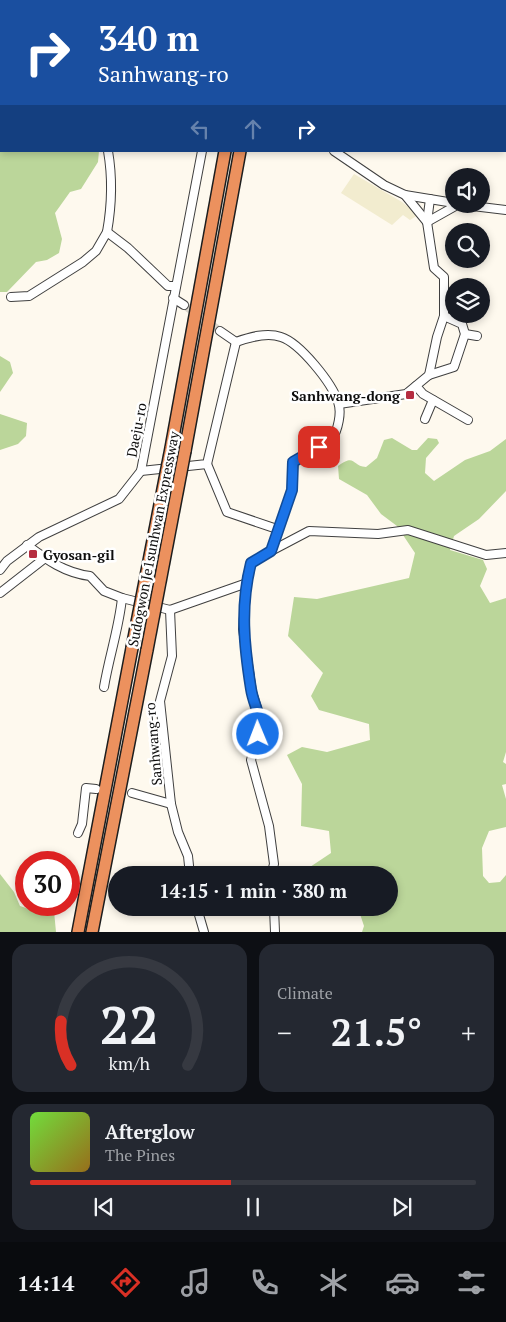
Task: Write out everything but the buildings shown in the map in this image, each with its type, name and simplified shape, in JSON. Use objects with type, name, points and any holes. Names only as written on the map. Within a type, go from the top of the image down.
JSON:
[{"type":"highway","name":"Sudogwon Je1sunhwan Expressway","points":[[78,932],[171,448],[225,152]]},
{"type":"highway","name":"Sudogwon Je1sunhwan Expressway","points":[[92,932],[185,451],[240,152]]},
{"type":"street","points":[[11,298],[29,296],[84,262],[96,251],[106,232],[112,206],[113,181],[108,152]]},
{"type":"street","name":"Daeju-ro","points":[[0,570],[7,561],[27,545],[119,499],[141,471],[202,152]]},
{"type":"street","points":[[335,152],[384,185],[405,195],[445,202]]},
{"type":"street","points":[[405,195],[427,222]]},
{"type":"street","points":[[430,199],[427,222],[434,268],[444,277],[444,316],[437,337],[430,375]]},
{"type":"street","points":[[490,208],[506,210]]},
{"type":"street","points":[[427,222],[445,211]]},
{"type":"street","points":[[106,232],[128,248],[168,286],[176,286]]},
{"type":"street","points":[[173,298],[184,305]]},
{"type":"street","points":[[339,404],[406,394],[430,375],[454,367],[465,334],[462,324],[444,316]]},
{"type":"street","points":[[220,331],[236,342],[269,335],[282,337],[298,347],[332,388],[339,404],[338,424],[331,441],[306,453],[293,462],[292,490],[271,551]]},
{"type":"street","points":[[465,334],[477,336]]},
{"type":"street","points":[[236,342],[207,464],[227,512],[277,529]]},
{"type":"street","points":[[416,386],[423,394],[468,420]]},
{"type":"street","points":[[424,419],[433,400]]},
{"type":"street","points":[[141,471],[207,464]]},
{"type":"street","points":[[273,866],[268,826],[251,760],[261,721],[252,692],[243,629],[247,583],[251,563],[309,531],[378,534],[408,530],[486,555],[506,553]]},
{"type":"street","points":[[27,545],[73,574],[90,576],[104,591],[122,598],[170,610],[247,583]]},
{"type":"street","points":[[0,594],[45,558]]},
{"type":"street","points":[[104,687],[112,643],[120,621],[122,598]]},
{"type":"street","name":"Sanhwang-ro","points":[[170,610],[172,656],[160,701],[171,804],[178,832],[188,856],[189,866]]},
{"type":"street","points":[[78,833],[82,824],[86,788],[96,789]]},
{"type":"street","points":[[132,794],[171,804]]},
{"type":"street","points":[[199,916],[204,932]]},
{"type":"street","points":[[274,916],[275,932]]},
{"type":"shaded area","points":[[354,174],[402,202],[418,215],[410,220],[403,215],[392,225],[341,193]]},
{"type":"green space","points":[[0,152],[99,152],[98,162],[81,189],[70,192],[55,213],[62,239],[59,253],[47,260],[36,262],[7,292],[0,292]]},
{"type":"green space","points":[[0,356],[10,362],[13,373],[0,392]]},
{"type":"green space","points":[[0,414],[27,423],[26,436],[18,444],[0,450]]},
{"type":"green space","points":[[392,438],[412,450],[417,450],[428,438],[437,439],[439,443],[426,458],[425,473],[434,481],[465,460],[490,451],[506,439],[506,491],[479,519],[454,536],[450,550],[483,560],[487,569],[480,586],[490,603],[506,598],[506,752],[503,762],[506,764],[506,784],[502,785],[506,799],[506,827],[489,831],[482,848],[483,876],[489,883],[500,882],[506,875],[506,932],[362,932],[364,926],[361,916],[398,916],[398,866],[312,866],[331,853],[329,831],[301,826],[302,784],[287,755],[302,747],[327,752],[370,740],[369,724],[319,710],[311,696],[323,673],[288,636],[294,597],[317,599],[409,578],[415,553],[397,526],[381,514],[367,495],[339,479],[338,466],[351,460],[366,467],[377,458],[384,440]]},
{"type":"green space","points":[[0,874],[15,894],[15,916],[54,916],[56,932],[0,932]]},
{"type":"tunnel","points":[[184,305],[220,331]]},
{"type":"place","name":"Sanhwang-dong","points":[[410,395]]},
{"type":"place","name":"Gyosan-gil","points":[[33,554]]},
{"type":"route","points":[[258,734],[261,721],[252,692],[243,629],[247,579],[251,563],[271,551],[292,490],[293,462],[319,447]]}]
